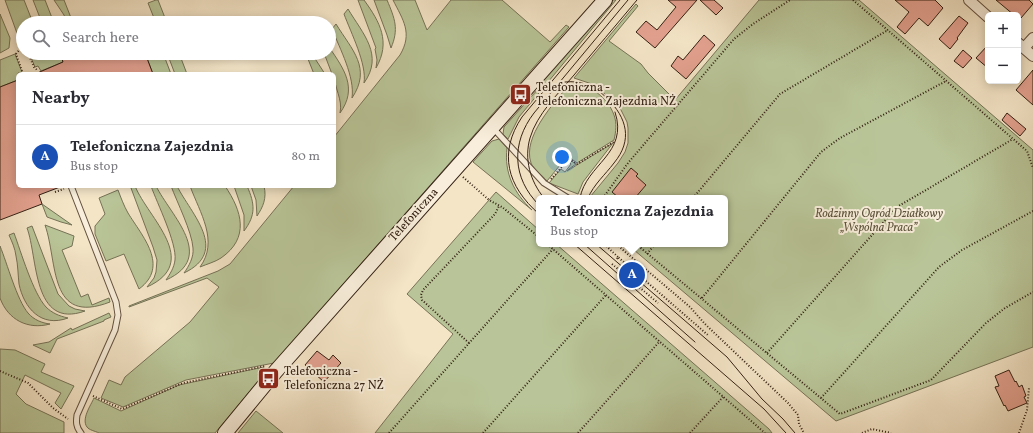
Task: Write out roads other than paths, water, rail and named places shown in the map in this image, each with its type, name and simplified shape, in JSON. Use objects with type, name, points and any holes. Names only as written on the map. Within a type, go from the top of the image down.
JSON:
[{"type":"street","name":"Telefoniczna","points":[[225,433],[276,371],[605,0]]},
{"type":"street","points":[[969,0],[985,14]]},
{"type":"street","points":[[1033,38],[1021,45],[1033,56]]},
{"type":"lane","points":[[493,127],[546,185],[563,195]]},
{"type":"lane","points":[[72,188],[118,311],[118,322],[115,330],[77,415],[76,424],[81,433]]},
{"type":"tram line","points":[[536,211],[519,192],[513,180],[508,156],[510,143],[515,130],[522,117],[620,0]]},
{"type":"tram line","points":[[536,202],[530,195],[519,172],[518,148],[521,136],[534,113],[628,0]]},
{"type":"tram line","points":[[542,195],[532,177],[528,162],[528,146],[533,129],[549,105],[637,0]]},
{"type":"tram line","points":[[565,82],[583,83],[602,94],[619,113],[625,129],[624,146],[620,154],[589,195]]},
{"type":"tram line","points":[[581,195],[590,176],[612,149],[618,126],[615,112]]},
{"type":"tram line","points":[[577,247],[764,409],[786,433]]},
{"type":"tram line","points":[[587,247],[695,342]]},
{"type":"tram line","points":[[599,247],[727,357],[762,399],[795,433]]},
{"type":"place","name":"Telefoniczna - Telefoniczna Zajezdnia NŻ","points":[[521,95]]},
{"type":"place","name":"Telefoniczna Zajezdnia","points":[[632,275]]},
{"type":"place","name":"Telefoniczna - Telefoniczna 27 NŻ","points":[[269,379]]},
{"type":"park label","name":"Rodzinny Ogród Działkowy „Wspólna Praca”","points":[[879,221]]}]
